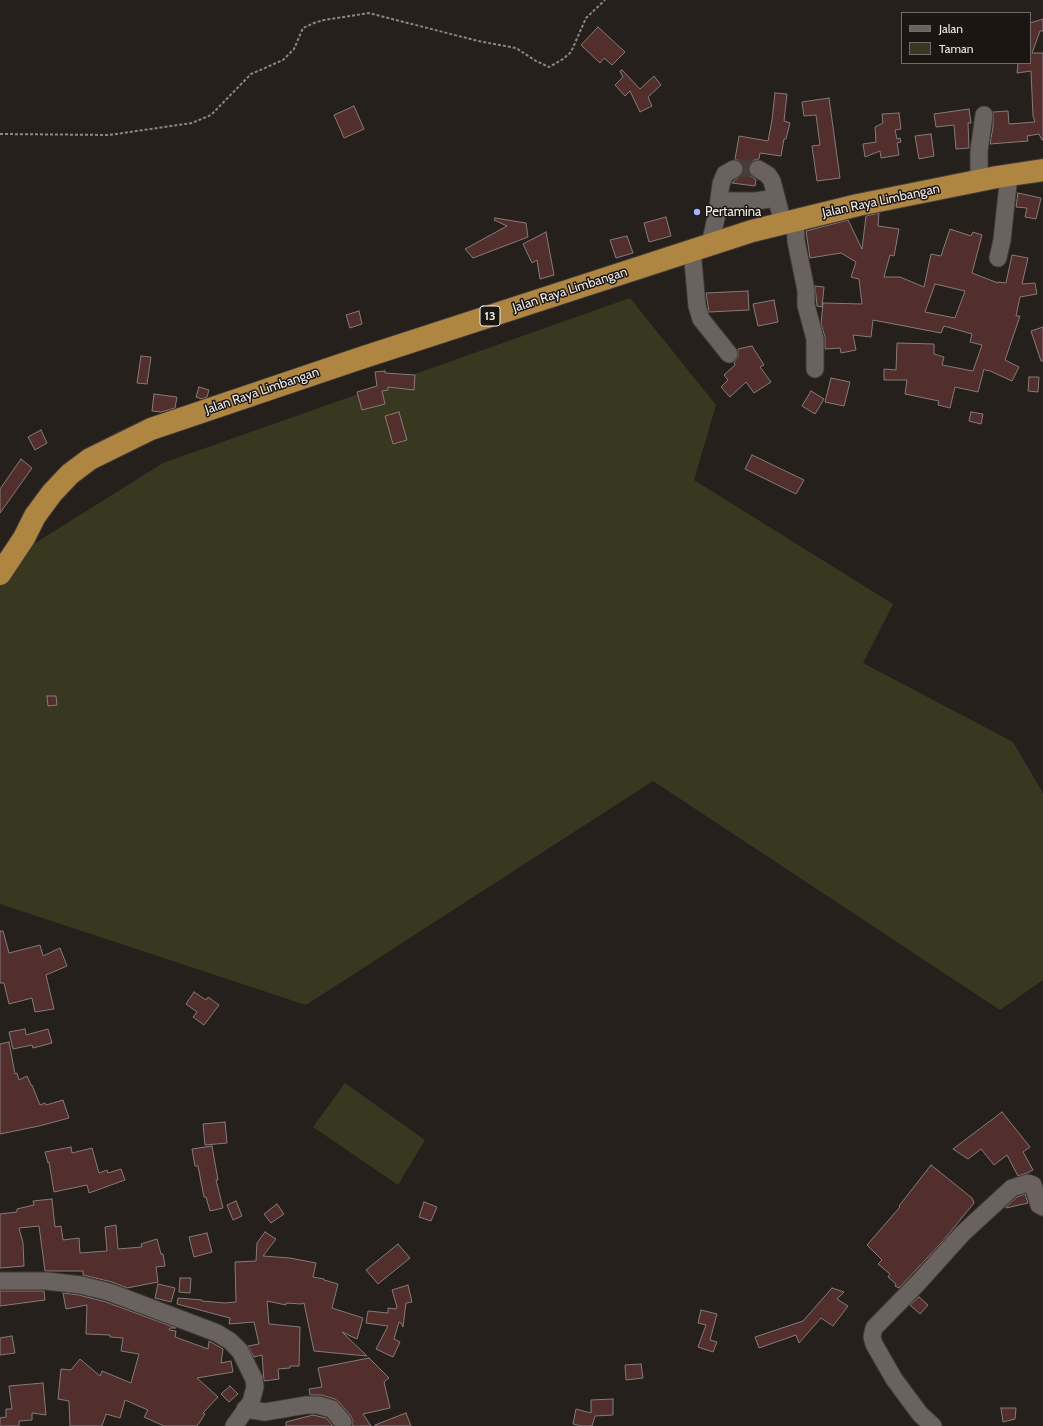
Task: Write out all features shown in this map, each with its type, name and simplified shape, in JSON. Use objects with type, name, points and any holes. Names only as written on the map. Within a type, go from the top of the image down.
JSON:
[{"type":"highway","name":"Jalan Raya Limbangan","points":[[0,574],[24,538],[35,516],[52,493],[70,474],[90,460],[151,429],[361,358],[752,231],[858,205],[1010,175],[1043,170]]},
{"type":"street","points":[[980,181],[979,151],[984,115]]},
{"type":"street","points":[[729,354],[701,319],[697,306],[701,247],[719,201],[721,184],[725,174],[734,169]]},
{"type":"street","points":[[758,169],[768,175],[772,181],[776,198],[789,222],[796,241],[806,290],[806,305],[815,339],[814,369]]},
{"type":"street","points":[[998,258],[1002,240],[1010,175]]},
{"type":"street","points":[[719,201],[756,201],[776,198]]},
{"type":"street","points":[[933,1426],[920,1414],[894,1379],[874,1344],[872,1337],[874,1328],[918,1283],[963,1233],[1012,1188],[1028,1183],[1033,1185],[1039,1205],[1043,1206]]},
{"type":"street","points":[[0,1282],[46,1281],[81,1285],[109,1292],[217,1333],[230,1341],[240,1351],[254,1379],[254,1393],[251,1402],[234,1426]]},
{"type":"street","points":[[245,1409],[265,1412],[306,1405],[318,1405],[332,1410],[343,1422]]},
{"type":"path","points":[[0,134],[109,135],[192,123],[211,115],[252,74],[283,60],[294,50],[303,28],[314,22],[369,13],[478,42],[516,48],[536,61],[549,67],[563,60],[571,52],[586,18],[605,0]]},
{"type":"green space","points":[[630,298],[716,405],[694,480],[893,604],[863,663],[1013,742],[1043,793],[1043,980],[1000,1010],[653,781],[306,1005],[0,904],[0,565],[163,463]]},
{"type":"green space","points":[[345,1083],[425,1140],[398,1185],[313,1127]]},
{"type":"building","points":[[1043,19],[1043,31],[1040,31],[1032,53],[1043,53],[1043,140],[1039,134],[1027,136],[1028,141],[990,144],[993,127],[993,112],[1008,111],[1009,124],[1035,122],[1033,116],[1031,71],[1017,73],[1018,64],[1031,64],[1031,23]]},
{"type":"building","points":[[598,27],[625,52],[612,65],[604,58],[600,63],[581,45]]},
{"type":"building","points":[[622,70],[640,89],[654,76],[661,85],[648,97],[652,106],[640,112],[630,91],[625,96],[615,85],[623,77],[620,71]]},
{"type":"building","points":[[775,93],[787,94],[784,121],[790,123],[786,139],[784,139],[781,156],[760,153],[759,159],[754,160],[750,164],[748,169],[749,174],[756,180],[755,186],[732,183],[742,174],[744,170],[743,164],[735,159],[739,136],[768,141]]},
{"type":"building","points":[[829,98],[840,178],[817,181],[812,146],[820,145],[816,115],[804,116],[802,102]]},
{"type":"building","points":[[354,106],[364,129],[344,138],[334,115]]},
{"type":"building","points":[[969,109],[971,123],[968,123],[969,148],[956,149],[954,125],[936,127],[934,114]]},
{"type":"building","points":[[899,113],[901,129],[895,130],[897,139],[900,138],[901,142],[897,143],[899,155],[881,158],[880,151],[865,157],[863,144],[876,142],[875,127],[883,123],[882,114]]},
{"type":"building","points":[[931,134],[934,156],[919,159],[915,136]]},
{"type":"building","points":[[1018,193],[1041,198],[1036,219],[1025,217],[1027,208],[1016,207]]},
{"type":"building","points":[[879,213],[878,226],[899,229],[894,256],[890,255],[884,277],[900,277],[924,287],[931,254],[941,256],[950,229],[971,236],[973,232],[982,235],[972,273],[998,283],[1006,283],[1012,255],[1028,258],[1022,284],[1035,283],[1037,294],[1020,297],[1016,316],[1020,316],[1005,360],[1019,367],[1012,381],[984,369],[978,392],[955,387],[950,408],[938,405],[939,401],[905,394],[907,380],[884,380],[884,369],[896,370],[897,343],[934,344],[934,354],[944,357],[942,365],[973,371],[982,345],[970,342],[972,334],[944,326],[941,333],[873,320],[871,337],[853,335],[856,350],[841,353],[840,348],[825,349],[825,337],[821,324],[823,303],[862,304],[859,279],[851,277],[856,262],[841,253],[810,258],[806,231],[848,220],[862,249],[866,216]],"holes":[[[935,284],[965,291],[955,318],[925,312]]]},
{"type":"building","points":[[666,217],[671,236],[649,242],[644,223]]},
{"type":"building","points":[[495,218],[526,223],[528,237],[473,258],[465,249],[507,226],[494,220]]},
{"type":"building","points":[[546,232],[554,275],[540,279],[537,260],[532,263],[523,244]]},
{"type":"building","points":[[627,236],[633,253],[616,258],[610,240]]},
{"type":"building","points":[[815,286],[824,287],[822,307],[817,306]]},
{"type":"building","points":[[748,291],[749,310],[709,312],[706,293]]},
{"type":"building","points":[[774,300],[778,322],[758,326],[753,304]]},
{"type":"building","points":[[359,311],[362,324],[350,328],[346,315]]},
{"type":"building","points":[[1043,327],[1043,361],[1041,361],[1031,331]]},
{"type":"building","points":[[752,346],[764,365],[760,367],[771,382],[754,393],[746,382],[730,397],[721,387],[728,380],[724,375],[735,365],[734,363],[738,357],[738,349]]},
{"type":"building","points":[[141,356],[151,357],[147,384],[137,383]]},
{"type":"building","points":[[385,371],[385,373],[415,375],[414,390],[388,387],[388,390],[382,391],[385,404],[362,410],[357,392],[377,386],[375,372]]},
{"type":"building","points":[[1029,377],[1039,377],[1038,392],[1028,391]]},
{"type":"building","points":[[831,378],[850,382],[844,406],[825,402]]},
{"type":"building","points":[[199,387],[209,390],[207,397],[202,399],[196,397]]},
{"type":"building","points":[[811,391],[824,399],[815,414],[802,406]]},
{"type":"building","points":[[154,394],[177,397],[175,408],[161,412],[152,411]]},
{"type":"building","points":[[399,412],[407,440],[393,444],[385,416]]},
{"type":"building","points":[[971,412],[983,414],[981,424],[969,421]]},
{"type":"building","points":[[41,430],[47,443],[35,450],[28,437]]},
{"type":"building","points":[[752,455],[804,480],[796,494],[745,469]]},
{"type":"building","points":[[21,459],[32,468],[0,513],[0,489]]},
{"type":"building","points":[[47,696],[56,696],[57,705],[48,706]]},
{"type":"building","points":[[0,931],[3,931],[9,953],[40,945],[43,956],[60,948],[67,966],[46,975],[54,1009],[35,1012],[32,998],[9,1004],[4,983],[0,983]]},
{"type":"building","points":[[194,992],[206,1000],[208,997],[219,1005],[204,1025],[193,1017],[197,1012],[186,1004]]},
{"type":"building","points":[[25,1029],[26,1035],[48,1029],[52,1043],[33,1048],[32,1045],[13,1049],[9,1032]]},
{"type":"building","points":[[9,1042],[15,1074],[17,1073],[19,1080],[27,1076],[40,1105],[45,1103],[46,1105],[63,1100],[69,1118],[0,1134],[0,1044]]},
{"type":"building","points":[[1002,1112],[1030,1147],[1023,1152],[1033,1170],[1018,1176],[1007,1155],[994,1165],[981,1149],[968,1159],[953,1149]]},
{"type":"building","points":[[225,1122],[227,1143],[205,1145],[203,1124]]},
{"type":"building","points":[[212,1146],[218,1180],[216,1180],[223,1208],[210,1211],[206,1197],[204,1197],[198,1166],[195,1166],[192,1149]]},
{"type":"building","points":[[71,1147],[72,1153],[92,1148],[99,1173],[107,1170],[108,1173],[121,1169],[125,1180],[89,1193],[87,1185],[54,1192],[49,1162],[48,1163],[45,1152]]},
{"type":"building","points":[[931,1165],[972,1198],[974,1203],[942,1242],[899,1288],[895,1286],[896,1284],[888,1277],[890,1274],[878,1264],[882,1260],[867,1245],[900,1207],[899,1206]]},
{"type":"building","points":[[1025,1194],[1028,1203],[1006,1208],[1017,1197]]},
{"type":"building","points":[[52,1199],[55,1227],[61,1226],[63,1240],[79,1238],[80,1253],[107,1251],[105,1227],[116,1225],[118,1249],[142,1247],[141,1244],[157,1239],[161,1254],[163,1254],[165,1266],[156,1267],[158,1282],[127,1288],[112,1282],[83,1275],[83,1271],[45,1271],[39,1226],[19,1228],[23,1243],[24,1266],[0,1268],[0,1214],[17,1212],[17,1209],[34,1205],[33,1201]]},
{"type":"building","points":[[236,1201],[242,1216],[233,1220],[227,1205]]},
{"type":"building","points":[[424,1202],[437,1207],[431,1221],[419,1217]]},
{"type":"building","points":[[277,1204],[284,1214],[271,1223],[264,1214]]},
{"type":"building","points":[[265,1232],[276,1239],[263,1256],[290,1258],[316,1263],[313,1277],[338,1284],[332,1308],[363,1318],[357,1339],[342,1332],[367,1356],[314,1351],[304,1303],[286,1303],[286,1305],[267,1301],[269,1324],[300,1327],[299,1366],[290,1366],[290,1368],[278,1369],[279,1379],[264,1381],[262,1355],[254,1357],[248,1346],[259,1344],[254,1322],[229,1324],[230,1318],[177,1304],[178,1298],[225,1303],[236,1302],[235,1262],[256,1261],[257,1243]]},
{"type":"building","points":[[207,1233],[212,1252],[194,1257],[189,1237]]},
{"type":"building","points":[[398,1244],[410,1258],[378,1284],[366,1270]]},
{"type":"building","points":[[180,1278],[191,1278],[190,1293],[179,1292]]},
{"type":"building","points":[[158,1284],[175,1288],[171,1302],[155,1298]]},
{"type":"building","points":[[408,1285],[412,1302],[406,1303],[403,1327],[399,1322],[394,1339],[400,1342],[393,1357],[376,1349],[388,1326],[366,1323],[368,1311],[388,1313],[388,1308],[396,1309],[397,1307],[392,1290]]},
{"type":"building","points":[[832,1288],[844,1292],[837,1299],[848,1306],[833,1326],[821,1318],[799,1343],[796,1335],[759,1348],[755,1337],[803,1321]]},
{"type":"building","points":[[0,1291],[44,1291],[45,1300],[0,1306]]},
{"type":"building","points":[[63,1293],[79,1295],[106,1302],[176,1328],[170,1328],[169,1330],[176,1331],[175,1337],[208,1349],[209,1341],[223,1349],[221,1363],[231,1361],[233,1372],[197,1378],[218,1397],[203,1413],[205,1414],[197,1426],[164,1426],[144,1417],[148,1410],[125,1400],[120,1418],[106,1414],[102,1426],[70,1426],[69,1401],[58,1399],[61,1369],[71,1370],[80,1359],[100,1376],[102,1371],[131,1383],[139,1354],[121,1351],[123,1338],[110,1337],[110,1335],[86,1334],[87,1305],[66,1309]]},
{"type":"building","points":[[919,1297],[928,1305],[920,1314],[910,1305]]},
{"type":"building","points":[[701,1310],[717,1314],[710,1340],[717,1342],[713,1352],[698,1347],[706,1325],[698,1323]]},
{"type":"building","points":[[12,1336],[15,1353],[0,1355],[0,1338]]},
{"type":"building","points":[[369,1358],[389,1378],[384,1382],[390,1408],[363,1414],[371,1426],[352,1426],[353,1421],[351,1416],[339,1402],[335,1399],[321,1395],[310,1395],[309,1389],[322,1387],[318,1368]]},
{"type":"building","points":[[641,1364],[643,1378],[626,1380],[625,1365]]},
{"type":"building","points":[[43,1383],[46,1415],[32,1413],[32,1420],[19,1421],[19,1426],[0,1426],[0,1418],[6,1417],[6,1409],[12,1409],[9,1386]]},
{"type":"building","points":[[230,1386],[238,1394],[229,1402],[221,1394]]},
{"type":"building","points":[[613,1399],[613,1415],[595,1416],[592,1426],[573,1424],[576,1409],[591,1413],[591,1400]]},
{"type":"building","points":[[1001,1408],[1016,1408],[1015,1419],[1003,1422]]},
{"type":"building","points":[[406,1413],[411,1426],[375,1426],[375,1425]]},
{"type":"building","points":[[313,1415],[326,1418],[333,1426],[286,1426],[286,1422]]},
{"type":"tunnel","points":[[734,169],[758,169]]},
{"type":"place","name":"Pertamina","points":[[697,212]]}]
